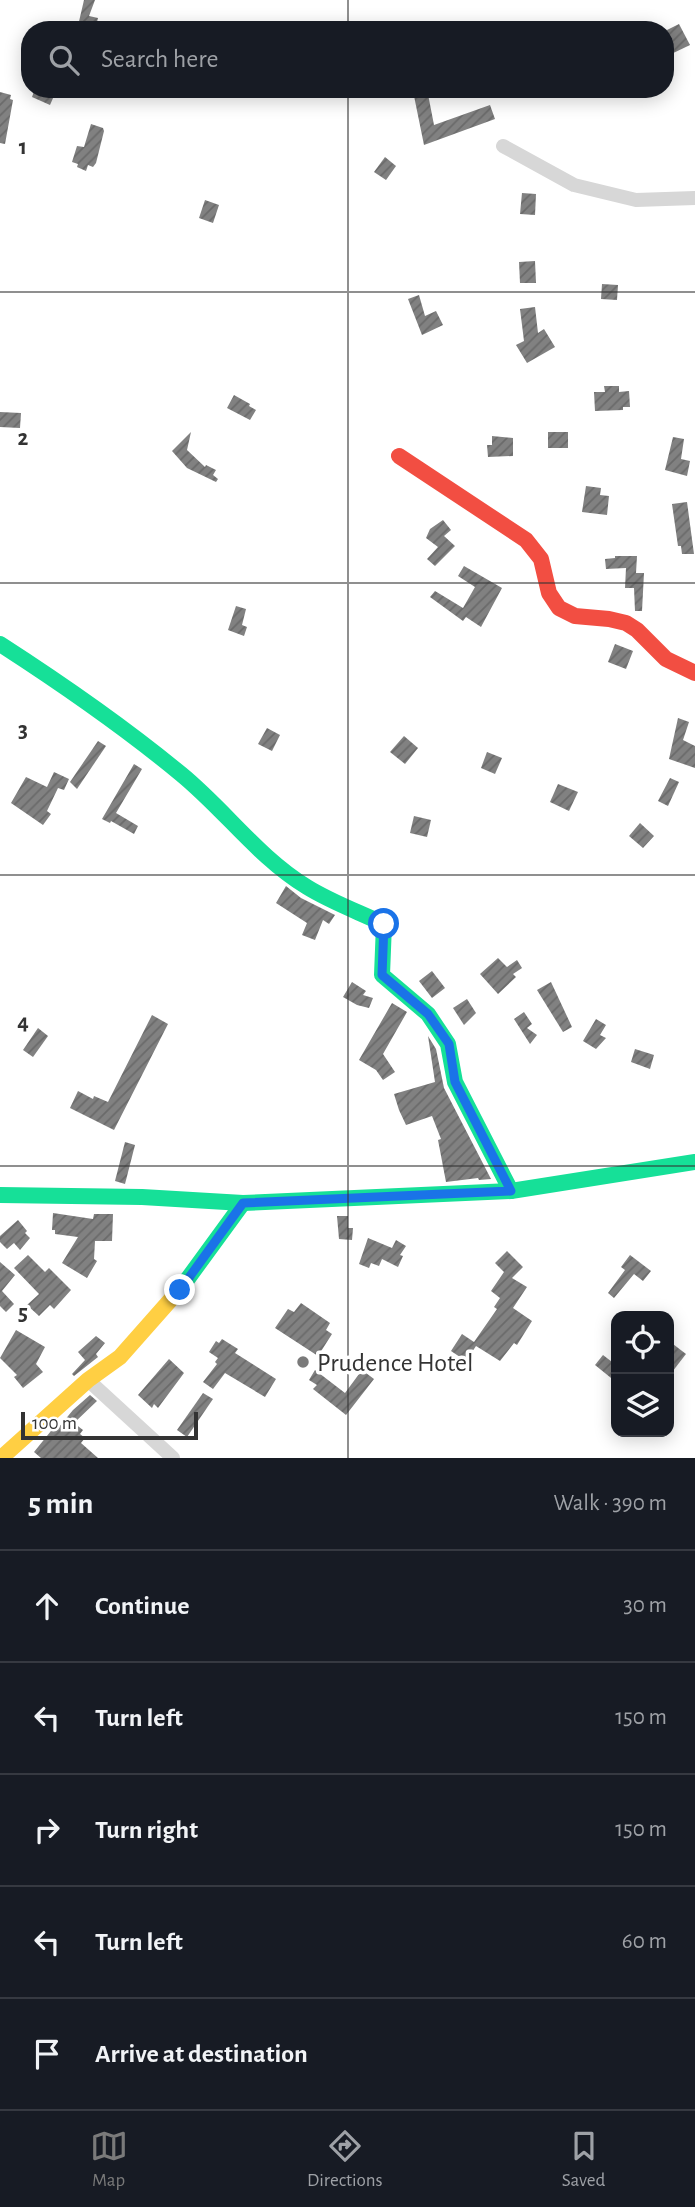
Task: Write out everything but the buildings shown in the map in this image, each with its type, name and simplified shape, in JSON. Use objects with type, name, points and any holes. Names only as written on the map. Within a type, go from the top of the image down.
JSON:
[{"type":"street","points":[[503,146],[575,186],[636,200],[695,198]]},
{"type":"street","points":[[399,456],[519,534],[533,547],[543,563],[550,595],[557,607],[578,616],[613,618],[629,624],[666,659],[695,673]]},
{"type":"street","points":[[0,644],[52,678],[180,773],[218,806],[264,854],[307,887],[384,924],[382,975],[428,1014],[449,1044],[455,1082],[511,1191]]},
{"type":"street","points":[[0,1195],[142,1197],[243,1203],[511,1191],[695,1162]]},
{"type":"street","points":[[1,1458],[88,1380],[120,1357],[180,1290],[243,1203]]},
{"type":"street","points":[[88,1380],[173,1458]]},
{"type":"traffic: fast","points":[[0,644],[92,706],[159,757],[197,788],[258,848],[290,875],[326,897],[384,924],[382,975],[428,1014],[448,1044],[455,1082],[511,1191]]},
{"type":"traffic: fast","points":[[0,1195],[142,1197],[243,1203],[511,1191],[695,1162]]},
{"type":"traffic: fast","points":[[181,1288],[243,1203]]},
{"type":"traffic: slow","points":[[1,1458],[88,1380],[120,1357],[181,1288]]},
{"type":"traffic: jam","points":[[399,456],[526,540],[541,559],[549,593],[559,608],[575,616],[626,623],[637,630],[666,659],[695,673]]},
{"type":"place","name":"Prudence Hotel","points":[[303,1362]]},
{"type":"route","points":[[180,1290],[243,1203],[511,1191],[455,1082],[449,1044],[428,1014],[382,975],[384,924]]}]
